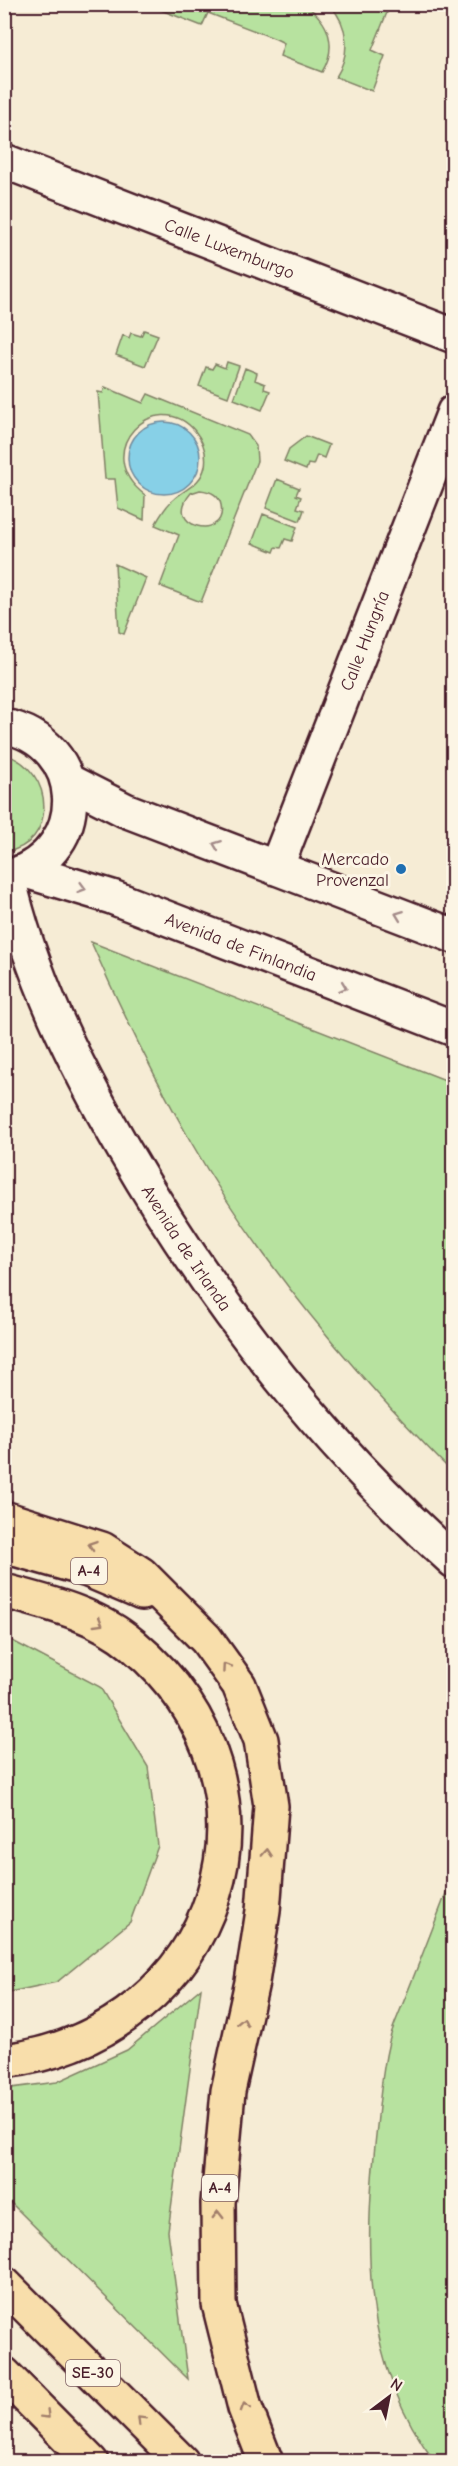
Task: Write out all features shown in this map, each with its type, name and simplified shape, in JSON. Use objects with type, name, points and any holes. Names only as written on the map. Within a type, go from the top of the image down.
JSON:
[{"type":"highway","points":[[4,1518],[36,1526],[102,1549],[141,1574],[171,1605]]},
{"type":"highway","name":"A-4","points":[[4,1546],[88,1570],[171,1605],[206,1639],[238,1685],[261,1740],[271,1806],[263,1911],[252,1982],[228,2091],[218,2203],[219,2304],[245,2408],[266,2462]]},
{"type":"highway","points":[[4,1591],[89,1617],[132,1644],[165,1676],[189,1708],[204,1737],[216,1773],[222,1815],[223,1859],[211,1904],[196,1940],[157,1991],[122,2018],[69,2045],[22,2059],[4,2061]]},
{"type":"highway","points":[[4,1609],[41,1620],[83,1639],[151,1688],[173,1719],[189,1750],[199,1780],[204,1825],[198,1887],[168,1946],[152,1967],[132,1986],[102,2007],[61,2026],[4,2043]]},
{"type":"highway","name":"SE-30","points":[[4,2284],[182,2462]]},
{"type":"highway","points":[[4,2373],[91,2462]]},
{"type":"street","name":"Calle Luxemburgo","points":[[4,161],[453,336]]},
{"type":"street","name":"Calle Hungría","points":[[276,868],[453,412]]},
{"type":"street","points":[[4,726],[27,733],[49,749],[68,781],[69,817],[63,834],[54,849],[42,862],[13,875]]},
{"type":"street","points":[[68,781],[125,810],[453,936]]},
{"type":"street","name":"Avenida de Finlandia","points":[[13,875],[112,897],[453,1029]]},
{"type":"street","name":"Avenida de Irlanda","points":[[13,875],[33,966],[91,1091],[150,1196],[255,1350],[382,1494],[453,1561]]},
{"type":"green space","points":[[148,5],[305,5],[320,19],[329,35],[327,62],[322,72],[280,56],[284,43],[276,39],[208,13],[202,26]]},
{"type":"green space","points":[[330,5],[390,5],[372,50],[385,56],[372,91],[336,77],[344,59],[346,40],[341,22]]},
{"type":"green space","points":[[144,330],[158,335],[145,366],[116,355],[123,335],[129,338],[131,333],[141,336]]},
{"type":"green space","points":[[227,362],[239,366],[228,397],[199,386],[206,367],[212,369],[215,364],[225,368]]},
{"type":"green space","points":[[245,368],[257,373],[255,380],[265,384],[264,389],[270,391],[262,410],[234,399]]},
{"type":"green space","points":[[105,387],[143,403],[148,394],[248,435],[256,446],[257,461],[201,602],[160,586],[179,535],[155,525],[168,504],[200,478],[205,466],[205,457],[200,439],[195,431],[180,419],[163,415],[147,419],[134,429],[125,443],[123,460],[129,478],[145,495],[144,520],[118,508],[115,479],[105,479],[98,392],[103,393]],"holes":[[[200,490],[211,492],[221,505],[220,517],[215,524],[207,527],[189,522],[184,515],[184,505],[191,493]]]},
{"type":"green space","points":[[306,436],[329,445],[324,458],[317,455],[313,465],[308,464],[306,470],[284,461],[289,449]]},
{"type":"green space","points":[[277,479],[299,488],[296,495],[301,497],[297,508],[304,510],[300,521],[266,508]]},
{"type":"green space","points":[[263,514],[297,527],[292,541],[285,539],[281,548],[276,547],[274,552],[252,543]]},
{"type":"green space","points":[[115,564],[146,578],[124,634],[119,632]]},
{"type":"green space","points":[[4,754],[21,763],[34,775],[41,790],[44,806],[42,822],[34,836],[22,846],[5,852]]},
{"type":"green space","points":[[91,942],[453,1083],[453,1473],[380,1397],[311,1316],[218,1187],[177,1118],[138,1043]]},
{"type":"green space","points":[[5,1637],[100,1687],[148,1767],[158,1846],[130,1922],[57,1982],[5,1993]]},
{"type":"green space","points":[[453,1875],[454,2461],[435,2462],[410,2424],[392,2384],[380,2343],[373,2301],[370,2214],[383,2074],[388,2046]]},
{"type":"green space","points":[[201,1988],[168,2231],[188,2379],[5,2197],[4,2089],[57,2082],[127,2050]]},
{"type":"water","points":[[164,422],[184,428],[194,438],[200,458],[194,478],[184,488],[164,494],[144,488],[134,478],[128,458],[134,438],[144,428]]},
{"type":"place","name":"Mercado Provenzal","points":[[401,869]]}]
